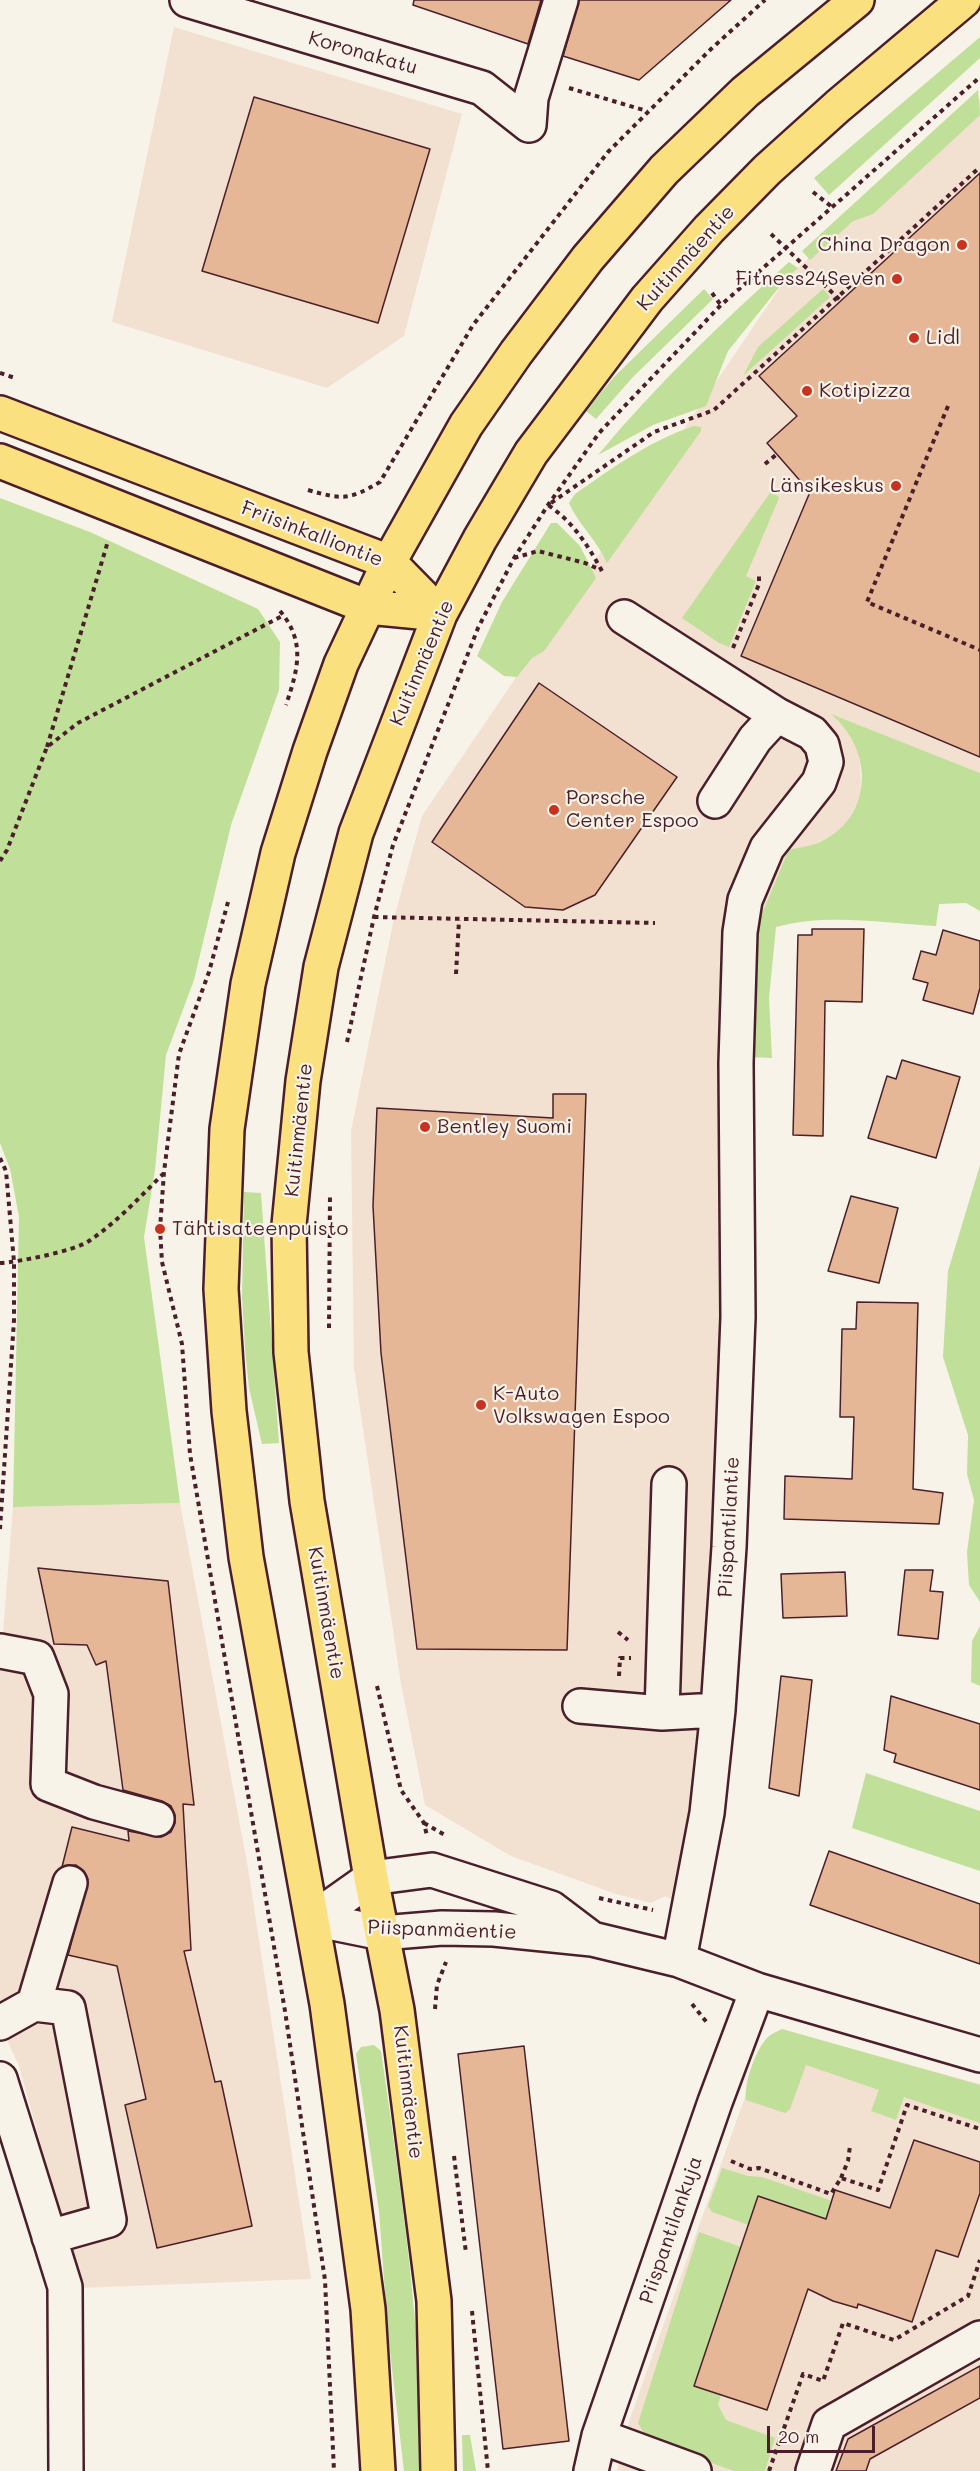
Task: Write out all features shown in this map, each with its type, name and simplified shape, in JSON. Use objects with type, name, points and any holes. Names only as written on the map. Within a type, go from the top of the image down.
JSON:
[{"type":"main road","points":[[378,2471],[368,2309],[313,1919],[246,1557],[229,1412],[221,1289],[227,1129],[248,984],[278,853],[337,675],[389,562],[466,425],[588,258],[664,170],[746,92],[857,0]]},
{"type":"main road","name":"Kuitinmäentie","points":[[438,2471],[434,2301],[395,1993],[371,1878],[306,1501],[291,1352],[289,1224],[303,1081],[321,967],[356,833],[440,614],[480,539],[531,453],[647,299],[767,170],[838,106],[964,0]]},
{"type":"main road","name":"Friisinkalliontie","points":[[0,413],[389,562],[440,614]]},
{"type":"main road","points":[[0,460],[368,607],[440,614]]},
{"type":"street","name":"Koronakatu","points":[[187,0],[483,88],[529,125],[531,98],[561,0]]},
{"type":"street","name":"Piispantilantie","points":[[624,617],[777,715],[812,733],[822,745],[826,762],[819,782],[767,848],[745,900],[740,932],[736,1090],[738,1317],[729,1547],[718,1710],[707,1814],[680,1960]]},
{"type":"street","points":[[715,801],[755,739],[777,715]]},
{"type":"street","points":[[663,1713],[669,1484]]},
{"type":"street","points":[[0,1651],[37,1658],[51,1694],[48,1784],[94,1802],[157,1819]]},
{"type":"street","points":[[580,1706],[663,1713],[718,1710]]},
{"type":"street","name":"Piispanmäentie","points":[[313,1919],[371,1878],[432,1870],[551,1908],[592,1939]]},
{"type":"street","points":[[34,2004],[70,1883]]},
{"type":"street","name":"Piispanmäentie","points":[[313,1919],[382,1933],[442,1928],[494,1929],[592,1939],[680,1960],[757,1990],[980,2055]]},
{"type":"street","name":"Piispantilankuja","points":[[591,2471],[599,2436],[715,2102],[757,1990]]},
{"type":"street","points":[[0,2023],[34,2004],[68,2008],[109,2220],[50,2237]]},
{"type":"street","points":[[0,2079],[65,2287],[66,2471]]},
{"type":"street","points":[[813,2471],[830,2424],[980,2338]]},
{"type":"street","points":[[599,2436],[694,2471]]},
{"type":"path","points":[[354,497],[380,482],[473,325],[608,152],[711,49],[765,0]]},
{"type":"path","points":[[345,1054],[374,916],[393,845],[478,628],[514,558],[548,505],[599,433],[721,305],[980,77]]},
{"type":"path","points":[[548,505],[654,432],[714,410],[839,299],[980,167]]},
{"type":"path","points":[[813,192],[831,207]]},
{"type":"path","points":[[771,234],[839,299]]},
{"type":"path","points":[[712,293],[721,305]]},
{"type":"path","points":[[948,406],[867,602],[980,650]]},
{"type":"path","points":[[765,464],[777,454]]},
{"type":"path","points":[[514,558],[538,551],[585,562],[602,571],[588,546],[567,518],[548,505]]},
{"type":"path","points":[[0,861],[7,850],[47,747],[109,535]]},
{"type":"path","points":[[732,650],[759,585],[759,573]]},
{"type":"path","points":[[47,747],[78,723],[284,615]]},
{"type":"path","points":[[374,916],[459,920],[655,923]]},
{"type":"path","points":[[456,974],[459,920]]},
{"type":"path","points":[[0,1158],[6,1171],[14,1262],[14,1320],[0,1529]]},
{"type":"path","points":[[0,1263],[14,1262],[87,1243],[128,1210],[164,1172]]},
{"type":"path","points":[[328,1335],[330,1194]]},
{"type":"path","points":[[375,1679],[401,1790],[424,1822],[432,1870]]},
{"type":"path","points":[[435,1995],[448,1953],[442,1928]]},
{"type":"path","points":[[443,1971],[451,1966]]},
{"type":"path","points":[[691,2002],[712,2030]]},
{"type":"path","points":[[841,2178],[878,2190],[907,2105],[980,2129]]},
{"type":"path","points":[[729,2161],[750,2169],[759,2168],[831,2194],[848,2161],[850,2146]]},
{"type":"path","points":[[769,2471],[803,2374],[823,2381],[843,2323],[894,2340],[968,2296],[980,2260]]},
{"type":"shaded area","points":[[174,27],[462,114],[404,336],[327,388],[112,322]]},
{"type":"shaded area","points":[[980,99],[980,773],[833,715],[845,726],[856,745],[860,760],[861,796],[846,824],[833,835],[806,848],[754,933],[722,1287],[706,1673],[679,1890],[675,1901],[665,1896],[651,1903],[616,1894],[511,1856],[425,1805],[401,1684],[354,1368],[351,1131],[394,918],[422,816],[785,280]]},
{"type":"shaded area","points":[[180,1503],[248,1868],[311,2279],[81,2288],[19,2066],[0,2025],[0,1672],[13,1507]]},
{"type":"shaded area","points":[[786,2031],[980,2084],[980,2471],[617,2471],[629,2421],[764,2044]]},
{"type":"green space","points":[[980,37],[980,58],[829,195],[814,178]]},
{"type":"green space","points":[[978,90],[980,115],[873,214],[853,221],[810,260],[802,251]]},
{"type":"green space","points":[[789,262],[798,268],[785,280],[728,351],[706,406],[653,425],[598,455],[690,355]]},
{"type":"green space","points":[[704,289],[713,299],[633,377],[596,419],[586,411],[614,377]]},
{"type":"green space","points":[[823,289],[830,297],[743,376],[758,347]]},
{"type":"green space","points":[[694,426],[701,427],[701,431],[607,563],[569,503],[575,494],[632,455]]},
{"type":"green space","points":[[772,490],[779,498],[746,576],[756,581],[729,647],[719,643],[682,618]]},
{"type":"green space","points":[[0,498],[90,532],[258,609],[280,642],[279,690],[231,825],[194,980],[166,1055],[155,1170],[144,1237],[180,1503],[13,1507],[19,1217],[10,1169],[0,1143]]},
{"type":"green space","points":[[551,523],[557,523],[580,546],[596,578],[544,651],[532,658],[517,677],[504,676],[477,656],[502,602]]},
{"type":"green space","points":[[831,714],[980,773],[980,911],[966,903],[939,904],[936,926],[836,920],[776,927],[769,998],[772,1058],[749,1057],[754,933],[789,849],[815,844],[835,833],[850,817],[859,798],[862,776],[858,754],[848,733]]},
{"type":"green space","points":[[980,1165],[980,1602],[969,1585],[967,1552],[974,1500],[967,1474],[968,1435],[943,1357],[948,1271]]},
{"type":"green space","points":[[244,1192],[261,1193],[279,1443],[262,1444],[249,1388],[242,1297]]},
{"type":"green space","points":[[980,1626],[980,1686],[971,1682],[972,1641]]},
{"type":"green space","points":[[866,1773],[980,1811],[980,1871],[852,1828]]},
{"type":"green space","points":[[782,2029],[980,2085],[980,2123],[904,2097],[896,2120],[871,2111],[879,2090],[806,2065],[790,2109],[785,2113],[746,2100],[749,2075],[755,2057],[764,2041]]},
{"type":"green space","points":[[374,2045],[381,2051],[409,2260],[418,2365],[422,2471],[404,2471],[388,2334],[379,2211],[356,2054],[361,2047]]},
{"type":"green space","points":[[722,2168],[748,2176],[762,2177],[832,2201],[826,2219],[758,2196],[749,2225],[712,2212],[708,2206]]},
{"type":"green space","points":[[699,2232],[741,2247],[694,2386],[721,2395],[718,2405],[726,2420],[775,2438],[765,2471],[734,2471],[658,2444],[647,2438],[638,2423]]},
{"type":"green space","points":[[462,2435],[470,2435],[476,2471],[463,2471]]},
{"type":"building","points":[[414,0],[541,0],[528,44],[413,5]]},
{"type":"building","points":[[579,0],[731,0],[639,80],[563,56]]},
{"type":"building","points":[[254,97],[430,149],[378,323],[202,271]]},
{"type":"building","name":"Länsikeskus","points":[[980,173],[980,757],[741,656],[810,492],[767,443],[797,416],[759,376]]},
{"type":"building","name":"Porsche Center Espoo","points":[[539,683],[677,777],[595,895],[563,910],[525,907],[432,842]]},
{"type":"building","points":[[812,929],[864,929],[862,1002],[825,1001],[823,1136],[793,1135],[798,935],[812,935]]},
{"type":"building","points":[[943,930],[980,941],[980,988],[973,1014],[923,1000],[928,983],[913,979],[921,951],[936,955]]},
{"type":"building","points":[[902,1060],[960,1077],[936,1158],[868,1138],[887,1076],[896,1079]]},
{"type":"building","name":"K-Auto Volkswagen Espoo","points":[[553,1094],[586,1094],[567,1650],[417,1649],[381,1353],[373,1206],[377,1108],[553,1118]]},
{"type":"building","points":[[851,1196],[898,1208],[879,1283],[828,1271]]},
{"type":"building","points":[[857,1302],[918,1303],[913,1489],[943,1493],[939,1524],[784,1519],[785,1476],[852,1479],[854,1417],[840,1417],[842,1329],[856,1329]]},
{"type":"building","points":[[38,1568],[168,1581],[194,1805],[183,1804],[191,1950],[184,1951],[215,2082],[221,2081],[252,2226],[157,2248],[125,2105],[146,2099],[117,1966],[68,1955],[88,1879],[84,1871],[76,1865],[62,1867],[72,1827],[129,1841],[128,1831],[161,1837],[171,1832],[175,1823],[175,1815],[171,1806],[162,1801],[123,1790],[106,1661],[96,1665],[87,1645],[54,1644]]},
{"type":"building","points":[[905,1570],[933,1570],[930,1591],[943,1592],[938,1639],[898,1635]]},
{"type":"building","points":[[845,1572],[847,1616],[783,1618],[781,1574]]},
{"type":"building","points":[[781,1676],[812,1680],[799,1796],[769,1788]]},
{"type":"building","points":[[891,1696],[980,1724],[980,1790],[894,1762],[896,1754],[884,1750]]},
{"type":"building","points":[[829,1851],[980,1904],[980,1964],[810,1905]]},
{"type":"building","points":[[524,2046],[569,2441],[503,2449],[458,2054]]},
{"type":"building","points":[[914,2140],[980,2162],[980,2193],[958,2257],[936,2250],[912,2322],[858,2304],[857,2308],[833,2301],[808,2289],[767,2410],[694,2386],[758,2196],[826,2219],[835,2190],[890,2208]]},
{"type":"building","points":[[980,2366],[980,2398],[870,2459],[866,2471],[836,2471],[848,2439]]},
{"type":"place","name":"China Dragon","points":[[962,245]]},
{"type":"place","name":"Fitness24Seven","points":[[897,279]]},
{"type":"place","name":"Lidl","points":[[914,338]]},
{"type":"place","name":"Kotipizza","points":[[807,391]]},
{"type":"place","name":"Länsikeskus","points":[[896,486]]},
{"type":"place","name":"Porsche Center Espoo","points":[[554,810]]},
{"type":"place","name":"Bentley Suomi","points":[[425,1127]]},
{"type":"place","name":"Tähtisateenpuisto","points":[[160,1229]]},
{"type":"place","name":"K-Auto Volkswagen Espoo","points":[[481,1405]]}]
